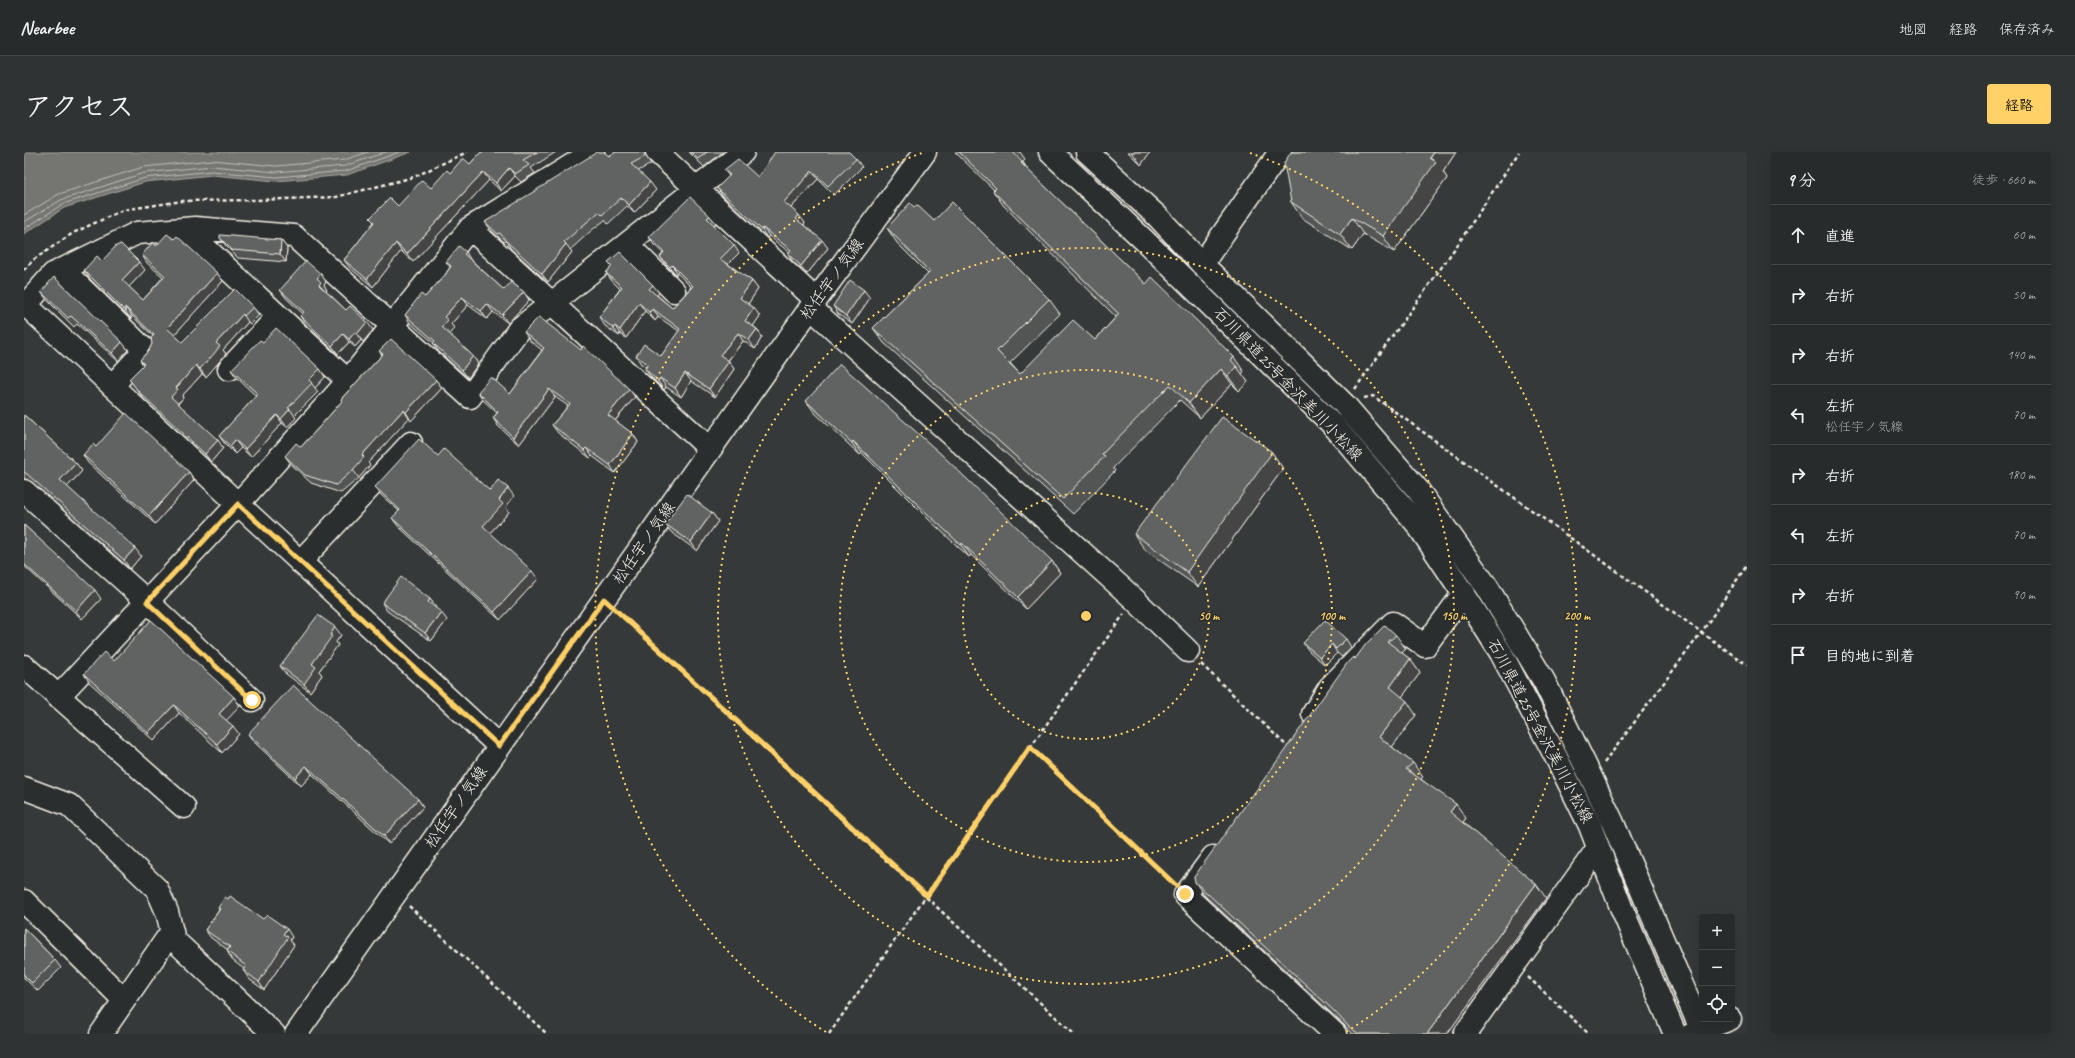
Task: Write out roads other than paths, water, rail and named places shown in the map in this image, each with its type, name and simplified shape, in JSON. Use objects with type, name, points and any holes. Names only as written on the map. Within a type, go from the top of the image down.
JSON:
[{"type":"street","points":[[58,697],[238,504],[348,381],[470,228],[594,152]]},
{"type":"street","points":[[657,152],[697,189],[813,304],[1188,651]]},
{"type":"street","points":[[499,746],[25,306],[53,274],[137,233],[195,228],[294,236],[470,397],[519,329],[744,152]]},
{"type":"street","name":"松任宇ノ気線","points":[[296,1034],[813,304],[925,152]]},
{"type":"street","name":"石川県道25号金沢美川小松線","points":[[1050,152],[1144,240],[1333,425],[1416,524],[1464,593],[1500,653],[1554,752],[1590,826],[1621,907],[1675,1034]]},
{"type":"street","name":"石川県道25号金沢美川小松線","points":[[1087,152],[1158,217],[1202,264],[1344,404],[1418,490],[1487,587],[1544,681],[1592,779],[1612,821],[1699,1032]]},
{"type":"street","points":[[1202,264],[1280,152]]},
{"type":"street","points":[[470,228],[710,450]]},
{"type":"street","points":[[185,229],[348,381]]},
{"type":"street","points":[[627,244],[674,290]]},
{"type":"street","points":[[62,269],[145,350],[112,386]]},
{"type":"street","points":[[229,369],[278,316]]},
{"type":"street","points":[[300,562],[411,443]]},
{"type":"street","points":[[24,491],[147,602],[252,700]]},
{"type":"street","points":[[1290,749],[1330,687],[1393,623],[1425,646],[1464,593]]},
{"type":"street","points":[[24,666],[184,807]]},
{"type":"street","points":[[24,788],[69,805],[157,889],[167,912],[174,940],[274,1034]]},
{"type":"street","points":[[1226,838],[1185,894],[1335,1034]]},
{"type":"street","points":[[1465,1034],[1598,848]]},
{"type":"street","points":[[24,901],[124,1000]]},
{"type":"street","points":[[101,1034],[172,931]]},
{"type":"street","points":[[1735,1018],[1747,1013]]},
{"type":"street","points":[[1699,1032],[1724,1022]]},
{"type":"water","points":[[25,152],[411,152],[347,175],[276,181],[212,175],[145,182],[64,208],[24,234]]}]
